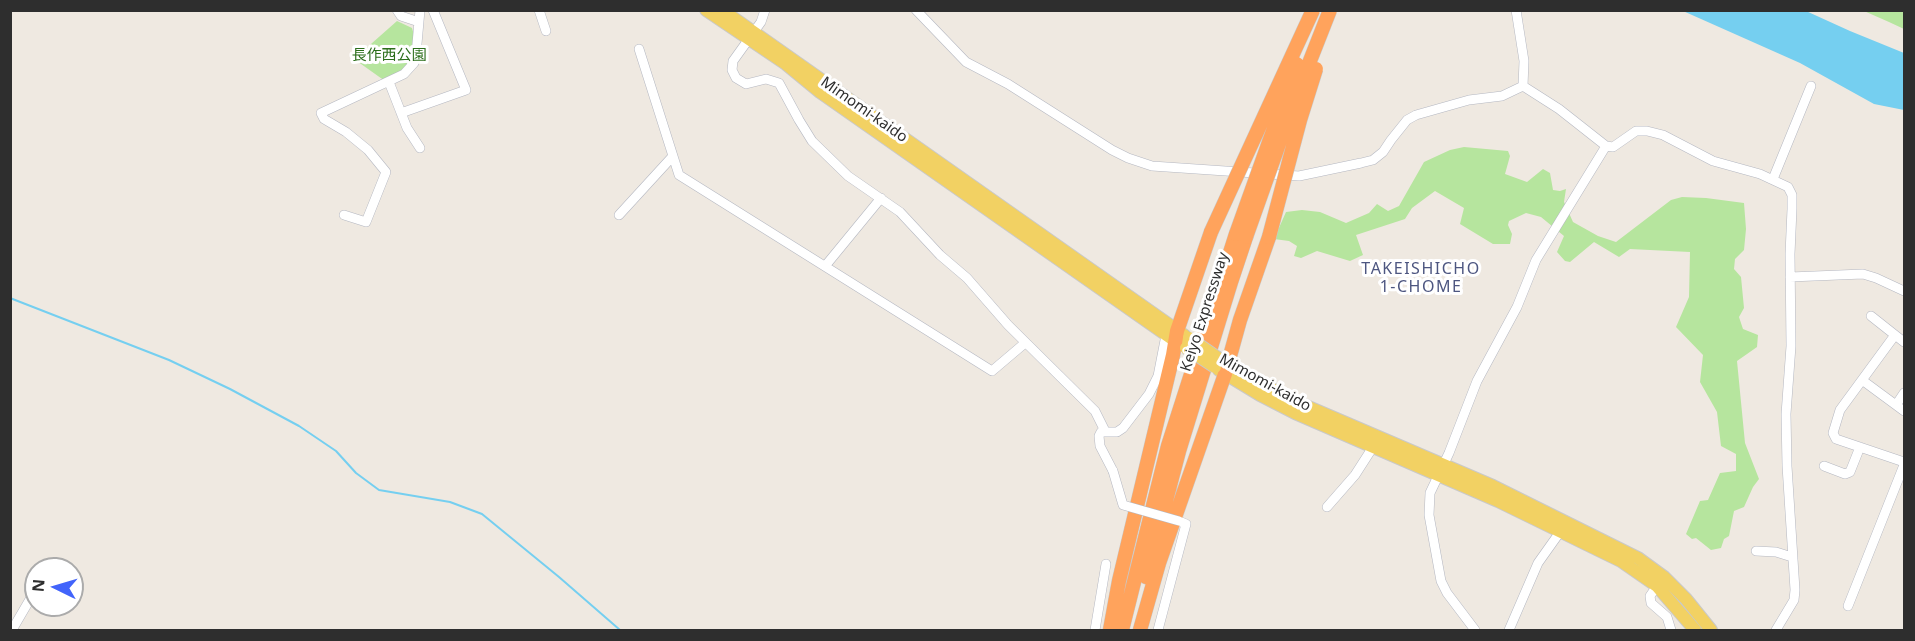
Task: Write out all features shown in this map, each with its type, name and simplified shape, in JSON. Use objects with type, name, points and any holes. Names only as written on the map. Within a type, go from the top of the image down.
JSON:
[{"type":"highway","points":[[1110,630],[1119,580],[1179,339],[1211,232],[1313,10]]},
{"type":"highway","name":"Keiyo Expressway","points":[[1122,630],[1168,446],[1241,236],[1284,98],[1318,10]]},
{"type":"highway","name":"Keiyo Expressway","points":[[1133,630],[1179,451],[1231,282],[1241,236],[1330,10]]},
{"type":"highway","points":[[1140,630],[1222,366],[1269,237],[1300,120],[1336,10]]},
{"type":"main road","name":"Mimomi-kaido","points":[[706,10],[751,36],[1260,395],[1373,447],[1493,486],[1638,558],[1660,582],[1695,630]]},
{"type":"main road","name":"Mimomi-kaido","points":[[722,10],[751,36]]},
{"type":"main road","name":"Mimomi-kaido","points":[[1222,366],[1440,470],[1660,582],[1686,599],[1711,630]]},
{"type":"street","points":[[397,10],[401,16],[419,22]]},
{"type":"street","points":[[344,215],[366,222],[386,171],[368,150],[324,118],[321,113],[404,74],[414,63],[420,10]]},
{"type":"street","points":[[401,113],[466,90],[433,10]]},
{"type":"street","points":[[539,10],[546,31]]},
{"type":"street","points":[[765,10],[761,20],[732,63],[732,72],[736,78],[746,84],[766,79],[780,84],[812,141],[848,176],[900,212],[940,255],[967,278],[1025,343],[1095,411],[1105,431]]},
{"type":"street","points":[[916,10],[966,62],[1008,84],[1112,150],[1152,166],[1299,176],[1361,164],[1374,160],[1383,152],[1407,120],[1416,115],[1469,100],[1502,96],[1523,86]]},
{"type":"street","points":[[1516,10],[1524,61],[1523,86]]},
{"type":"street","points":[[639,49],[679,175],[992,371],[1025,343]]},
{"type":"street","points":[[388,82],[407,128],[420,148]]},
{"type":"street","points":[[1523,86],[1559,109],[1606,146],[1613,147],[1636,131],[1647,130],[1663,135],[1713,161],[1773,179],[1788,187],[1792,195],[1791,346],[1786,425],[1795,594],[1776,630]]},
{"type":"street","points":[[1773,179],[1811,86]]},
{"type":"street","points":[[1475,630],[1447,593],[1441,581],[1429,514],[1430,493],[1477,381],[1517,307],[1536,260],[1606,146]]},
{"type":"street","points":[[619,215],[673,156]]},
{"type":"street","points":[[826,265],[881,198]]},
{"type":"street","points":[[1790,277],[1866,275],[1905,291]]},
{"type":"street","points":[[1873,321],[1905,342]]},
{"type":"street","points":[[1848,606],[1905,463],[1836,439],[1833,433],[1840,410],[1895,335]]},
{"type":"street","points":[[1158,630],[1186,524],[1123,505],[1113,471],[1099,440],[1101,432],[1118,432],[1123,428],[1149,394],[1160,369],[1179,339]]},
{"type":"street","points":[[1862,380],[1905,411]]},
{"type":"street","points":[[1896,405],[1905,393]]},
{"type":"street","points":[[1328,507],[1355,475],[1373,447]]},
{"type":"street","points":[[1828,470],[1845,474],[1850,472],[1860,447]]},
{"type":"street","points":[[1509,630],[1538,563],[1560,532]]},
{"type":"street","points":[[1756,551],[1778,552],[1792,557]]},
{"type":"street","points":[[1095,630],[1106,564]]},
{"type":"street","points":[[1660,582],[1650,596],[1651,603],[1667,617],[1671,630]]},
{"type":"street","points":[[12,630],[24,610]]},
{"type":"green space","points":[[1864,11],[1904,11],[1904,29],[1889,22]]},
{"type":"green space","name":"長作西公園","points":[[397,21],[412,28],[414,50],[410,62],[402,72],[385,81],[354,59]]},
{"type":"green space","points":[[1464,147],[1508,151],[1510,156],[1505,174],[1527,182],[1543,169],[1550,173],[1553,190],[1566,189],[1564,202],[1573,222],[1598,236],[1616,242],[1671,200],[1682,197],[1744,203],[1746,229],[1744,250],[1735,259],[1734,269],[1741,277],[1744,308],[1739,317],[1743,329],[1758,335],[1757,347],[1737,361],[1745,443],[1759,479],[1744,507],[1734,511],[1729,536],[1724,539],[1721,548],[1711,550],[1696,538],[1692,539],[1686,534],[1700,501],[1708,500],[1720,473],[1736,471],[1736,454],[1721,446],[1717,412],[1700,382],[1703,355],[1676,327],[1689,297],[1690,252],[1630,249],[1619,257],[1594,242],[1570,262],[1565,261],[1557,252],[1564,236],[1541,217],[1526,213],[1509,221],[1508,225],[1512,234],[1510,244],[1493,244],[1460,224],[1464,208],[1435,191],[1412,208],[1405,219],[1356,235],[1363,255],[1350,261],[1317,251],[1301,258],[1294,256],[1297,246],[1289,241],[1274,239],[1286,212],[1302,210],[1320,212],[1346,223],[1369,213],[1377,204],[1388,211],[1399,206],[1424,162],[1450,150]]},
{"type":"water","points":[[1683,11],[1806,11],[1904,53],[1904,110],[1874,104],[1800,63]]},
{"type":"waterway","points":[[10,298],[169,360],[230,389],[299,426],[336,451],[356,473],[379,490],[450,502],[482,514],[620,630]]},
{"type":"district","name":"TAKEISHICHO 1-CHOME","points":[[1421,278]]}]
